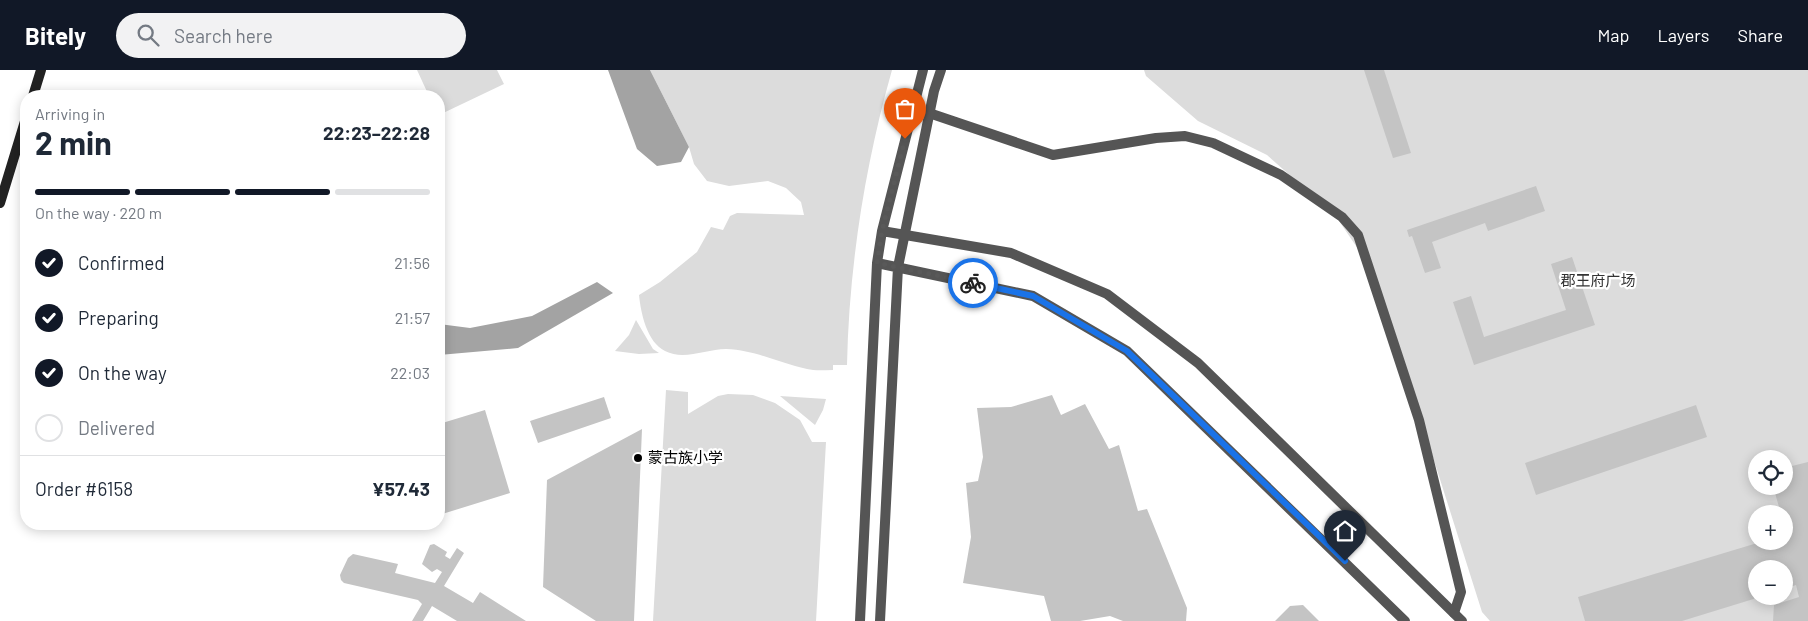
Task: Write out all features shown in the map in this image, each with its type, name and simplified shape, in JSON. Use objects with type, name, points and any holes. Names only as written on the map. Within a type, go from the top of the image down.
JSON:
[{"type":"main road","points":[[35,90],[41,70]]},
{"type":"main road","points":[[0,204],[20,138]]},
{"type":"street","points":[[860,621],[877,263],[882,231],[923,70]]},
{"type":"street","points":[[880,621],[898,267],[929,113],[941,70]]},
{"type":"street","points":[[929,113],[1053,155],[1156,138],[1185,136],[1194,138],[1213,143],[1281,175],[1342,216],[1358,234],[1419,420],[1461,592],[1458,617]]},
{"type":"street","points":[[882,231],[1012,253],[1108,294],[1198,363],[1458,617]]},
{"type":"street","points":[[877,263],[1033,296],[1127,351],[1405,621]]},
{"type":"green space","points":[[417,70],[497,70],[504,84],[445,112],[445,90],[426,90]]},
{"type":"green space","points":[[650,70],[892,70],[874,142],[860,216],[851,290],[847,365],[833,365],[833,370],[810,370],[757,354],[726,349],[687,355],[672,354],[659,347],[649,334],[643,319],[639,295],[660,282],[697,252],[711,227],[723,230],[730,216],[737,213],[804,215],[801,202],[786,188],[768,181],[729,186],[707,181],[694,164],[689,147]]},
{"type":"green space","name":"郡王府广场","points":[[1144,70],[1808,70],[1808,621],[1490,621],[1482,612],[1375,274],[1335,215],[1267,155],[1198,121],[1146,76]]},
{"type":"green space","points":[[636,320],[653,349],[659,353],[639,354],[615,351],[629,335]]},
{"type":"green space","points":[[666,390],[688,392],[688,414],[718,396],[728,394],[753,395],[775,403],[800,420],[812,442],[826,442],[816,621],[653,621]]},
{"type":"green space","points":[[780,396],[826,399],[823,410],[815,425]]},
{"type":"shaded area","points":[[608,70],[650,70],[689,147],[681,162],[657,166],[637,149]]},
{"type":"shaded area","points":[[597,282],[613,293],[518,348],[445,354],[445,325],[470,328],[532,316]]},
{"type":"building","points":[[1364,70],[1384,70],[1411,153],[1393,158]]},
{"type":"building","points":[[1536,186],[1545,211],[1488,231],[1485,223],[1432,242],[1441,268],[1425,273],[1412,236],[1409,237],[1407,230]]},
{"type":"building","points":[[1572,257],[1595,325],[1474,365],[1453,302],[1471,296],[1484,337],[1566,310],[1551,264]]},
{"type":"building","points":[[1052,395],[1061,415],[1085,404],[1109,449],[1119,445],[1138,511],[1147,509],[1187,608],[1186,621],[1123,621],[1110,616],[1080,621],[1051,621],[1044,596],[963,583],[971,537],[966,483],[978,481],[983,457],[977,408],[1011,407]]},
{"type":"building","points":[[604,397],[611,418],[538,443],[530,421]]},
{"type":"building","points":[[1696,405],[1707,437],[1536,495],[1525,463]]},
{"type":"building","points":[[485,410],[510,493],[445,513],[445,422]]},
{"type":"building","points":[[642,429],[634,621],[596,621],[543,587],[547,480]]},
{"type":"building","points":[[1808,462],[1808,621],[1773,621],[1774,605],[1793,605],[1793,599],[1799,597],[1796,585],[1793,586],[1793,560],[1748,560],[1748,601],[1682,621],[1585,621],[1578,597],[1748,546],[1748,550],[1793,550],[1793,505],[1778,505],[1776,495],[1793,495],[1793,466]]},
{"type":"building","points":[[434,544],[447,552],[445,556],[450,559],[457,548],[464,553],[444,586],[473,603],[480,592],[526,621],[457,621],[432,606],[423,621],[412,621],[422,604],[418,600],[344,583],[341,580],[340,575],[348,558],[353,554],[398,564],[395,573],[435,583],[442,572],[437,569],[432,572],[422,564],[430,545]]},
{"type":"building","points":[[1303,605],[1319,621],[1275,621],[1290,606]]},
{"type":"way so far","points":[[905,139],[882,231],[877,263],[973,283]]},
{"type":"place","name":"蒙古族小学","points":[[638,458]]},
{"type":"route","points":[[973,283],[1033,296],[1127,351],[1345,561]]}]
